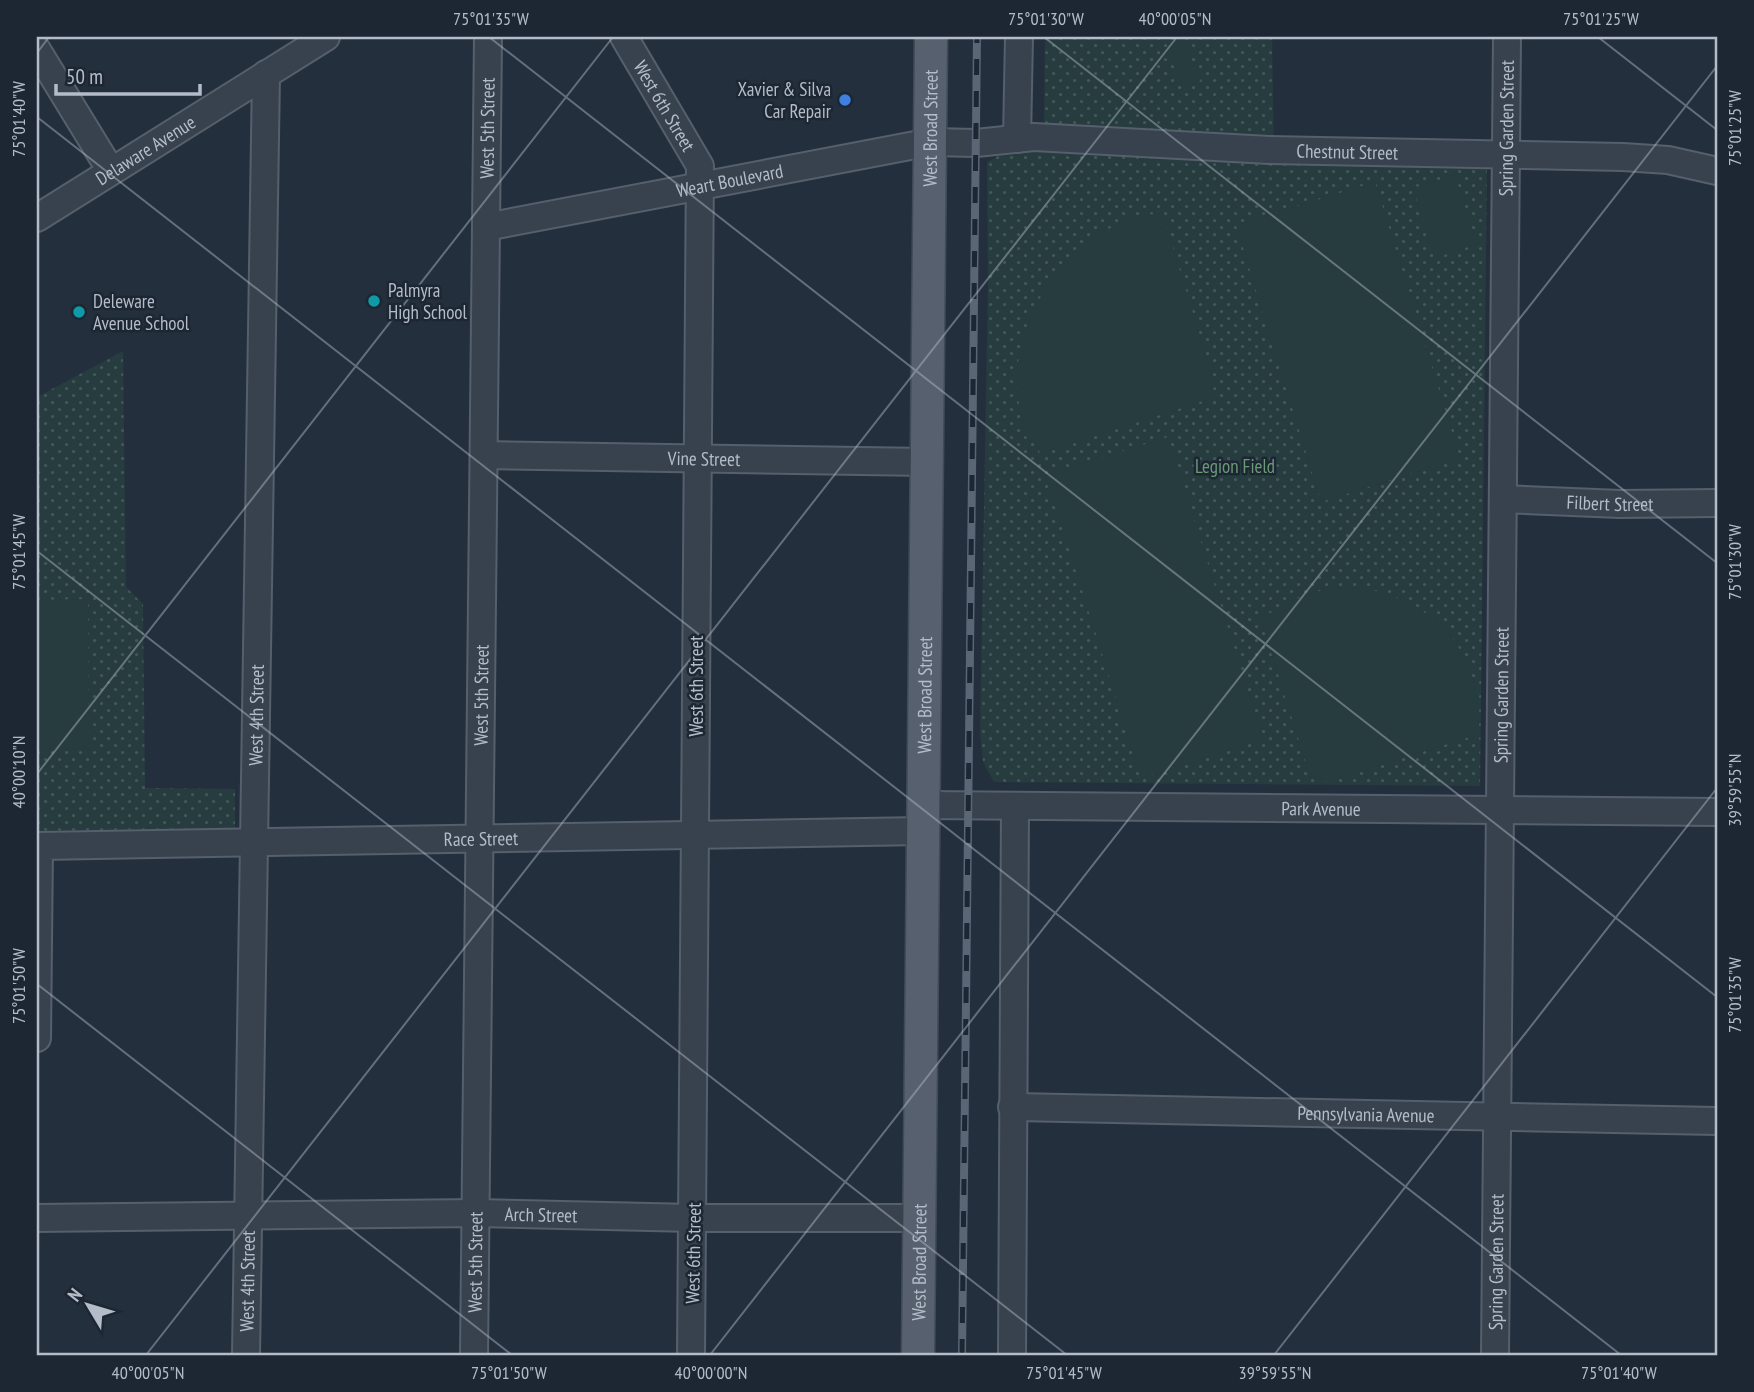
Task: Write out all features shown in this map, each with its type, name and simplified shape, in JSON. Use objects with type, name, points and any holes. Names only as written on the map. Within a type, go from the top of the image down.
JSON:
[{"type":"main road","name":"West Broad Street","points":[[918,1355],[931,37]]},
{"type":"street","name":"Delaware Avenue","points":[[37,218],[326,37]]},
{"type":"street","name":"West 5th Street","points":[[474,1355],[488,37]]},
{"type":"street","name":"West 6th Street","points":[[624,37],[699,166],[691,1355]]},
{"type":"street","points":[[1017,139],[1019,37]]},
{"type":"street","name":"Spring Garden Street","points":[[1495,1355],[1507,37]]},
{"type":"street","points":[[37,50],[111,171]]},
{"type":"street","name":"West 4th Street","points":[[246,1355],[266,74]]},
{"type":"street","name":"Chestnut Street","points":[[976,143],[1034,137],[1315,151],[1653,158],[1717,171]]},
{"type":"street","name":"Weart Boulevard","points":[[486,227],[931,142],[976,143]]},
{"type":"street","name":"Vine Street","points":[[484,455],[927,462]]},
{"type":"street","name":"Filbert Street","points":[[1503,499],[1620,504],[1717,503]]},
{"type":"street","points":[[1012,1355],[1015,806]]},
{"type":"street","name":"Park Avenue","points":[[923,818],[1015,806],[1717,812]]},
{"type":"street","name":"Race Street","points":[[37,1038],[39,846],[695,835],[923,818]]},
{"type":"street","name":"Pennsylvania Avenue","points":[[1012,1107],[1717,1121]]},
{"type":"street","name":"Arch Street","points":[[37,1218],[475,1213],[693,1218],[919,1218]]},
{"type":"green space","name":"Legion Field","points":[[1045,37],[1272,37],[1274,160],[1487,167],[1480,786],[994,782],[983,762],[980,732],[988,286],[987,162],[1044,131]]},
{"type":"green space","points":[[1176,40],[1189,47],[1188,63],[1201,80],[1196,84],[1176,83],[1178,70],[1165,57],[1165,53],[1170,43]]},
{"type":"green space","points":[[1455,175],[1477,244],[1435,258],[1413,188]]},
{"type":"green space","points":[[1375,182],[1460,458],[1321,502],[1236,225]]},
{"type":"green space","points":[[1143,214],[1163,215],[1215,385],[1209,399],[1040,454],[1038,446],[1027,439],[1018,395],[1020,352],[1027,326],[1039,300],[1072,256],[1117,224]]},
{"type":"green space","points":[[123,351],[126,587],[143,604],[145,788],[235,789],[235,828],[37,831],[37,397]]},
{"type":"green space","points":[[1168,437],[1263,739],[1141,778],[1046,475]]},
{"type":"green space","points":[[1341,587],[1387,594],[1428,615],[1445,630],[1459,647],[1469,668],[1477,696],[1479,734],[1326,782],[1309,773],[1261,620],[1298,598]]},
{"type":"green space","points":[[88,599],[89,748],[37,749],[37,600]]},
{"type":"railway","points":[[962,1355],[977,37]]},
{"type":"place","name":"Xavier & Silva Car Repair","points":[[845,100]]},
{"type":"place","name":"Palmyra High School","points":[[374,301]]},
{"type":"place","name":"Deleware Avenue School","points":[[79,312]]}]
